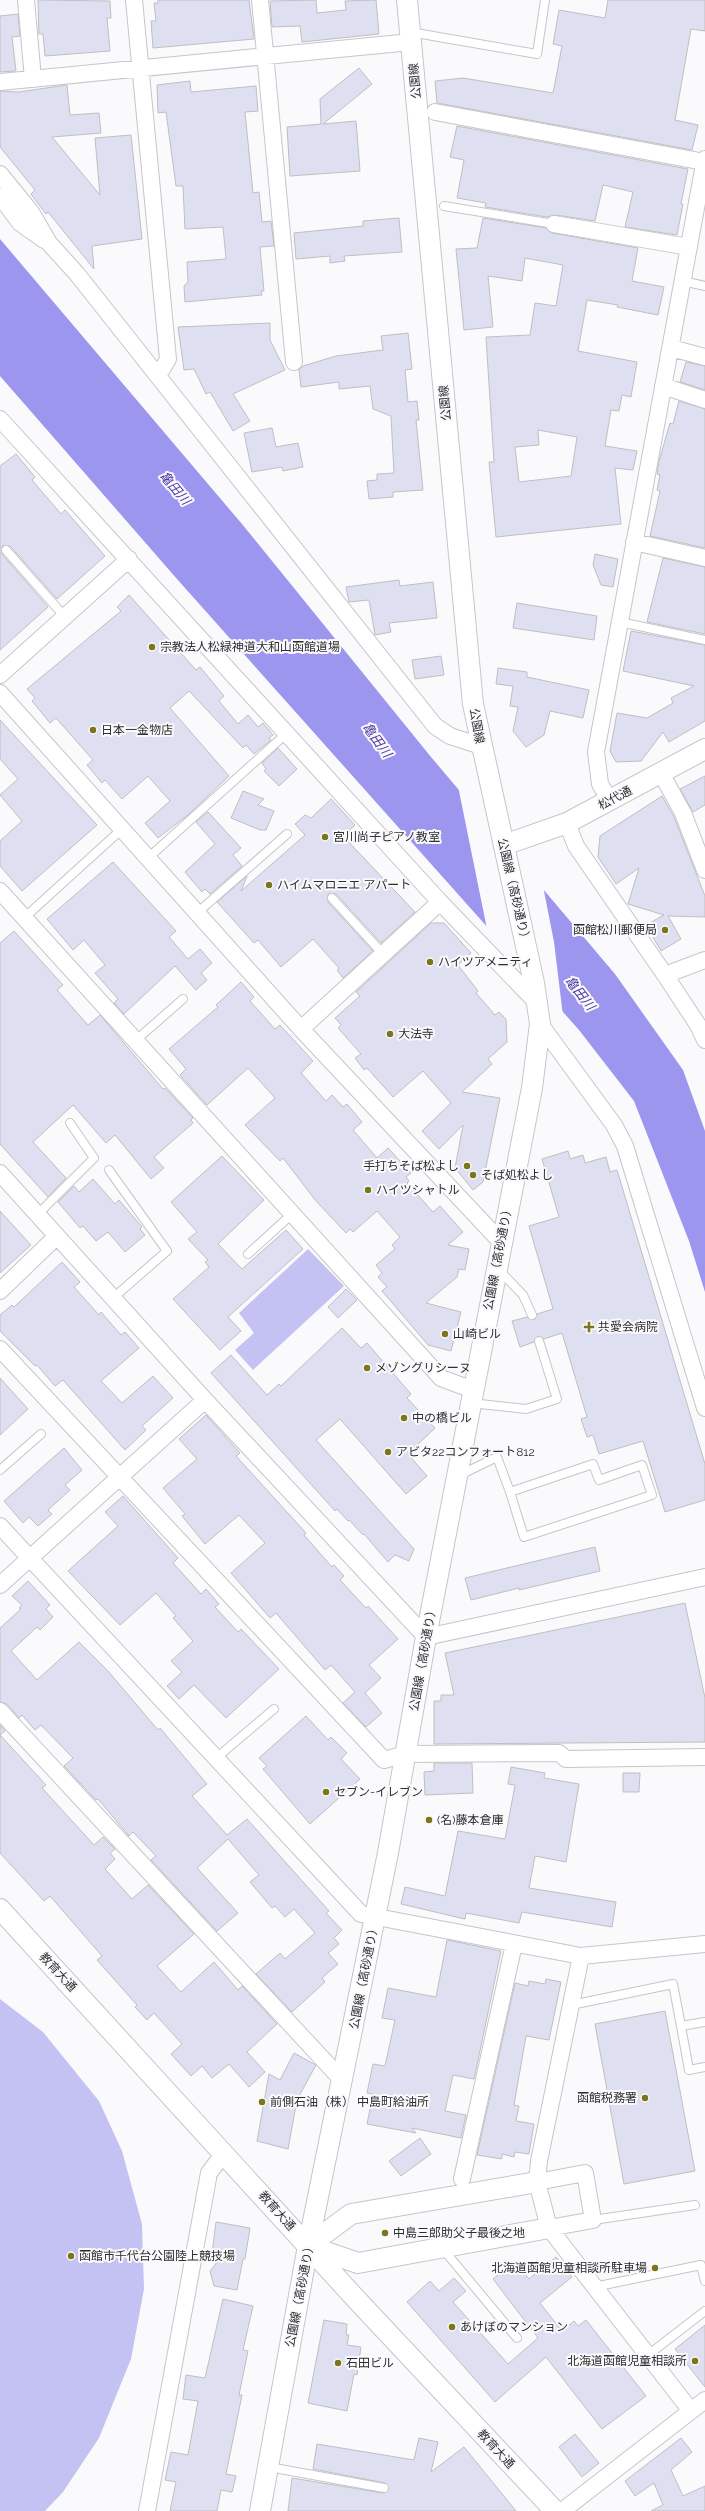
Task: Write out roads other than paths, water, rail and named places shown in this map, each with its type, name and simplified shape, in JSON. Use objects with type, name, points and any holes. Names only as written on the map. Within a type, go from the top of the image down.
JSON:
[{"type":"street","points":[[26,0],[33,79]]},
{"type":"street","points":[[134,0],[168,359],[158,376]]},
{"type":"street","points":[[260,0],[294,362]]},
{"type":"street","name":"公園線","points":[[407,0],[473,704],[494,805]]},
{"type":"street","points":[[0,82],[266,56],[411,37]]},
{"type":"street","points":[[435,112],[704,162]]},
{"type":"street","points":[[610,801],[600,784],[596,752],[705,159]]},
{"type":"street","points":[[0,174],[31,212],[49,243],[77,274],[435,726],[450,736],[481,746]]},
{"type":"street","points":[[0,196],[20,223],[49,243]]},
{"type":"street","points":[[554,224],[688,247]]},
{"type":"street","points":[[671,348],[705,357]]},
{"type":"street","points":[[663,386],[705,400]]},
{"type":"street","points":[[0,419],[440,902],[538,1004]]},
{"type":"street","points":[[634,542],[705,558]]},
{"type":"street","points":[[0,675],[129,559]]},
{"type":"street","points":[[0,692],[301,1029],[501,1242]]},
{"type":"street","name":"松代通","points":[[512,842],[567,824],[705,749]]},
{"type":"street","points":[[662,773],[683,813],[705,870]]},
{"type":"street","name":"公園線（高砂通り）","points":[[260,2511],[308,2246],[376,1916],[426,1637],[458,1476],[501,1242],[532,1088],[540,1024],[538,1004],[512,842],[494,805]]},
{"type":"street","points":[[567,824],[576,846],[665,975],[705,1040]]},
{"type":"street","points":[[0,891],[441,1378],[472,1396]]},
{"type":"street","points":[[301,1029],[440,902]]},
{"type":"street","points":[[665,975],[705,960]]},
{"type":"street","points":[[540,1024],[614,1125],[625,1146],[632,1163],[705,1408]]},
{"type":"street","points":[[0,1173],[205,1400],[426,1637],[705,1577]]},
{"type":"street","points":[[0,1291],[57,1236]]},
{"type":"street","points":[[0,1349],[118,1478],[384,1760],[405,1754],[559,1754],[566,1759],[705,1756]]},
{"type":"street","points":[[0,1585],[205,1400]]},
{"type":"street","points":[[0,1526],[360,1914],[581,1956],[705,1944]]},
{"type":"street","points":[[0,1711],[343,2081]]},
{"type":"street","name":"教育大通","points":[[0,1909],[308,2246],[555,2511]]},
{"type":"street","points":[[462,2178],[514,1944]]},
{"type":"street","points":[[581,1956],[539,2161],[537,2182],[549,2228],[691,2411]]},
{"type":"street","points":[[147,2511],[209,2173],[224,2153]]},
{"type":"street","points":[[585,2173],[592,2220],[358,2263],[308,2246],[351,2214],[585,2173]]},
{"type":"street","points":[[562,2511],[705,2400]]},
{"type":"lane","points":[[411,37],[537,54],[545,0]]},
{"type":"lane","points":[[444,206],[554,224]]},
{"type":"lane","points":[[683,281],[705,286]]},
{"type":"lane","points":[[6,550],[65,617]]},
{"type":"lane","points":[[620,622],[705,640]]},
{"type":"lane","points":[[148,858],[287,733]]},
{"type":"lane","points":[[24,918],[122,829]]},
{"type":"lane","points":[[197,913],[287,834]]},
{"type":"lane","points":[[332,898],[383,954]]},
{"type":"lane","points":[[135,1041],[182,1000]]},
{"type":"lane","points":[[38,1215],[94,1158],[70,1123]]},
{"type":"lane","points":[[109,1170],[167,1251],[113,1298]]},
{"type":"lane","points":[[248,1254],[292,1214]]},
{"type":"lane","points":[[497,1268],[523,1296],[532,1315]]},
{"type":"lane","points":[[472,1396],[526,1409],[557,1399],[539,1341]]},
{"type":"lane","points":[[0,1470],[41,1434]]},
{"type":"lane","points":[[458,1476],[497,1457],[524,1536],[652,1495],[642,1465],[599,1480],[593,1464],[510,1492]]},
{"type":"lane","points":[[215,1759],[274,1709]]},
{"type":"lane","points":[[571,2005],[673,1984],[689,2070],[705,2067]]},
{"type":"lane","points":[[681,2026],[705,2022]]},
{"type":"lane","points":[[592,2220],[695,2205]]},
{"type":"lane","points":[[443,2248],[516,2338]]},
{"type":"lane","points":[[594,2287],[701,2265],[705,2281]]},
{"type":"lane","points":[[648,2356],[705,2311]]},
{"type":"lane","points":[[268,2466],[384,2488]]},
{"type":"water","name":"亀田川","points":[[0,239],[242,524],[431,757],[615,974],[683,1070],[705,1131],[705,1292],[689,1241],[634,1101],[579,1030],[177,579],[0,376]]},
{"type":"place","name":"宗教法人松緑神道大和山函館道場","points":[[152,647]]},
{"type":"place","name":"日本一金物店","points":[[93,730]]},
{"type":"place","name":"宮川尚子ピアノ教室","points":[[325,837]]},
{"type":"place","name":"ハイムマロニエ アパート","points":[[269,885]]},
{"type":"place","name":"函館松川郵便局","points":[[665,930]]},
{"type":"place","name":"ハイツアメニティ","points":[[430,962]]},
{"type":"place","name":"大法寺","points":[[390,1034]]},
{"type":"place","name":"手打ちそば松よし","points":[[467,1166]]},
{"type":"place","name":"そば処松よし","points":[[473,1175]]},
{"type":"place","name":"ハイツシャトル","points":[[368,1190]]},
{"type":"place","name":"共愛会病院","points":[[589,1327]]},
{"type":"place","name":"山崎ビル","points":[[445,1334]]},
{"type":"place","name":"メゾングリシーヌ","points":[[367,1368]]},
{"type":"place","name":"中の橋ビル","points":[[404,1418]]},
{"type":"place","name":"アビタ22コンフォート812","points":[[388,1452]]},
{"type":"place","name":"セブン-イレブン","points":[[326,1792]]},
{"type":"place","name":"(名)藤本倉庫","points":[[429,1820]]},
{"type":"place","name":"函館税務署","points":[[645,2098]]},
{"type":"place","name":"前側石油（株） 中島町給油所","points":[[262,2102]]},
{"type":"place","name":"中島三郎助父子最後之地","points":[[385,2233]]},
{"type":"place","name":"函館市千代台公園陸上競技場","points":[[71,2256]]},
{"type":"place","name":"北海道函館児童相談所駐車場","points":[[655,2268]]},
{"type":"place","name":"あけぼのマンション","points":[[452,2327]]},
{"type":"place","name":"北海道函館児童相談所","points":[[695,2361]]},
{"type":"place","name":"石田ビル","points":[[338,2363]]}]
